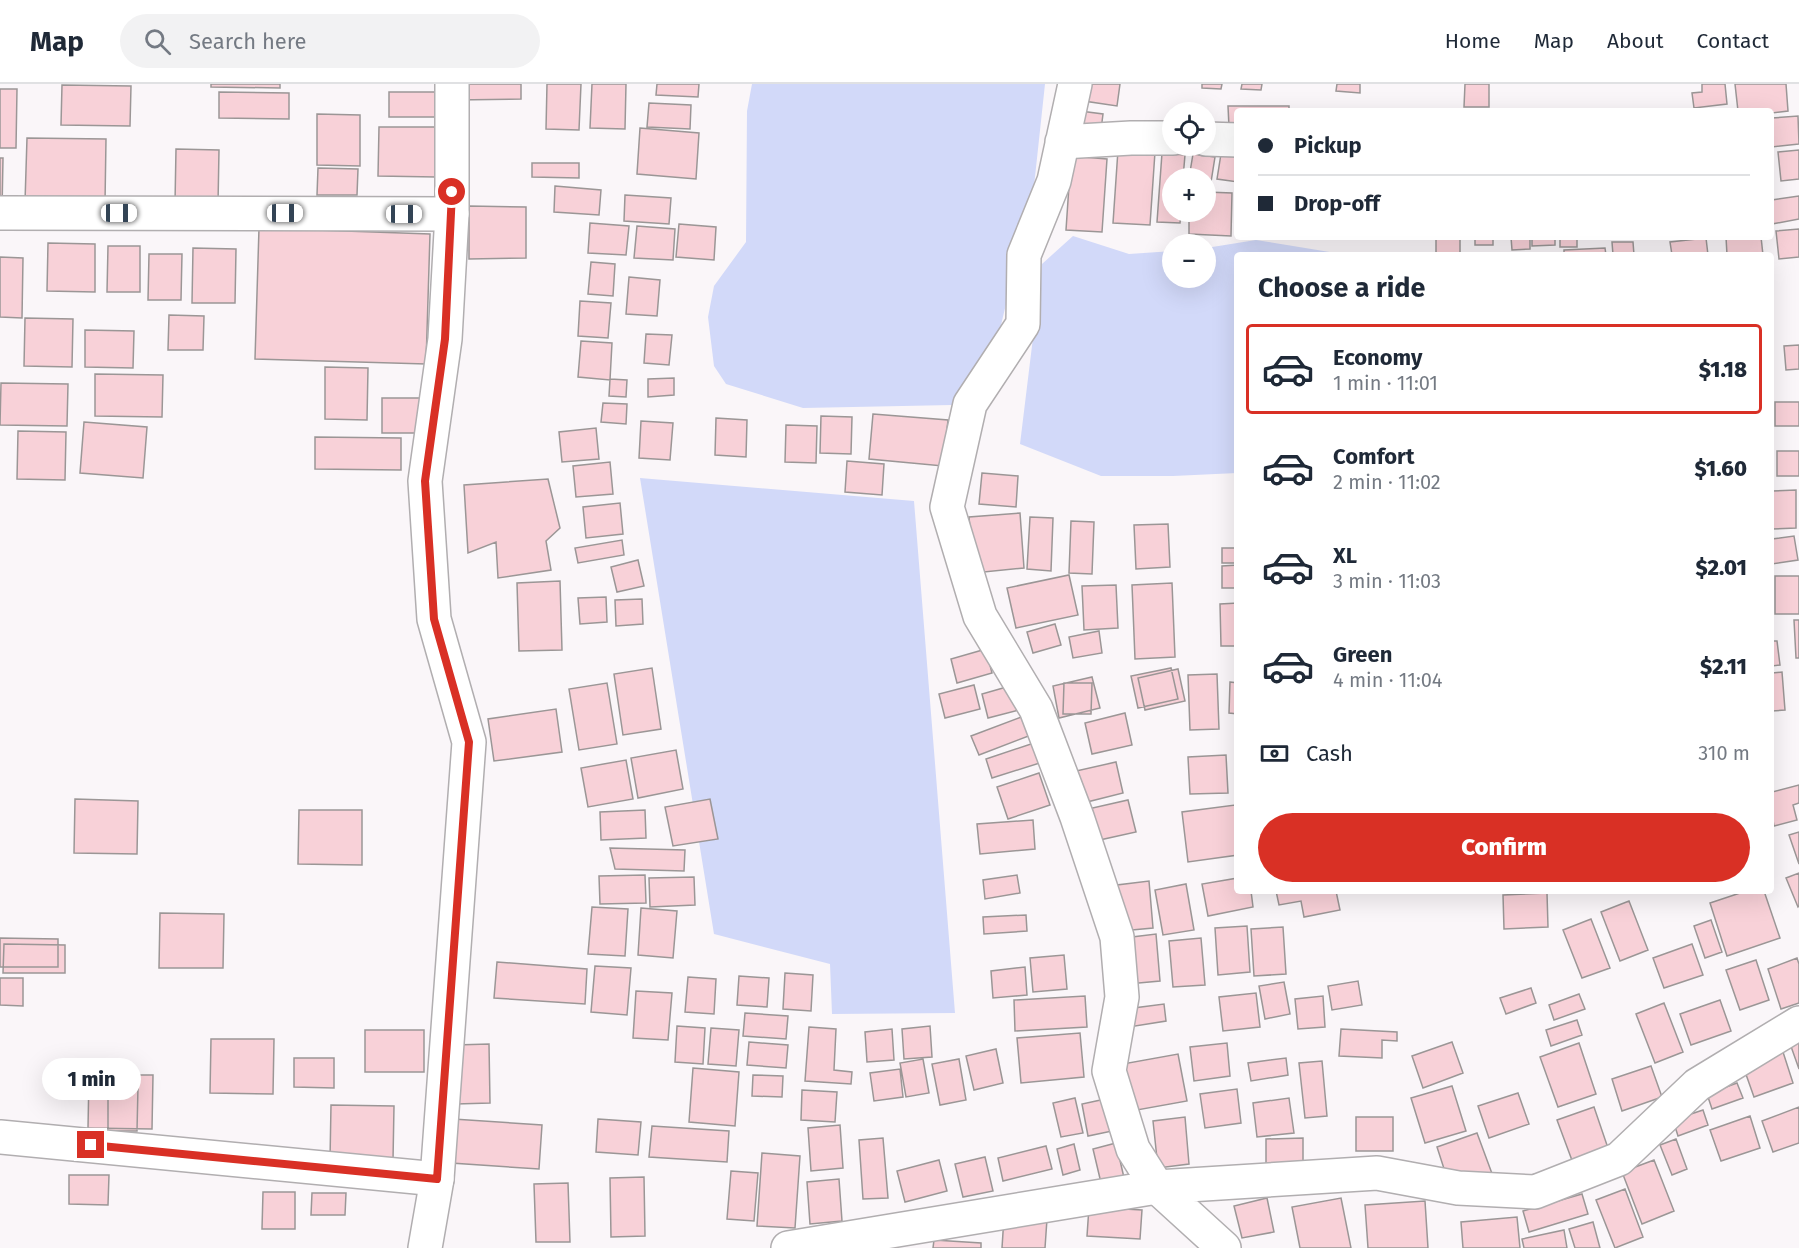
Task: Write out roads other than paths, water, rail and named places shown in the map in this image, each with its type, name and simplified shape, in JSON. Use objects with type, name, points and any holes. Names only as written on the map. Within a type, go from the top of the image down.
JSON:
[{"type":"street","points":[[425,1248],[437,1179],[469,742],[434,619],[425,481],[445,339],[452,214],[452,84]]},
{"type":"street","points":[[1075,84],[1053,181],[1024,255],[1023,324],[970,404],[947,507],[980,616],[1036,708],[1077,817],[1117,938],[1122,997],[1109,1071],[1133,1149],[1157,1187],[1224,1248]]},
{"type":"street","points":[[1062,142],[1162,138]]},
{"type":"street","points":[[1216,139],[1234,140]]},
{"type":"street","points":[[0,213],[452,214]]},
{"type":"street","points":[[788,1248],[1157,1187],[1377,1173],[1458,1188],[1535,1192],[1618,1159],[1696,1085],[1799,1023]]},
{"type":"street","points":[[0,1137],[437,1179]]},
{"type":"water","points":[[752,84],[1045,84],[1034,186],[997,342],[952,405],[803,408],[726,384],[714,366],[708,317],[714,286],[746,242],[747,111]]},
{"type":"water","points":[[1073,236],[1129,254],[1162,252],[1162,288],[1216,288],[1216,246],[1256,240],[1330,252],[1234,252],[1234,473],[1101,476],[1020,444],[1042,264]]},
{"type":"water","points":[[640,478],[914,501],[955,1013],[832,1014],[830,964],[714,934]]}]
